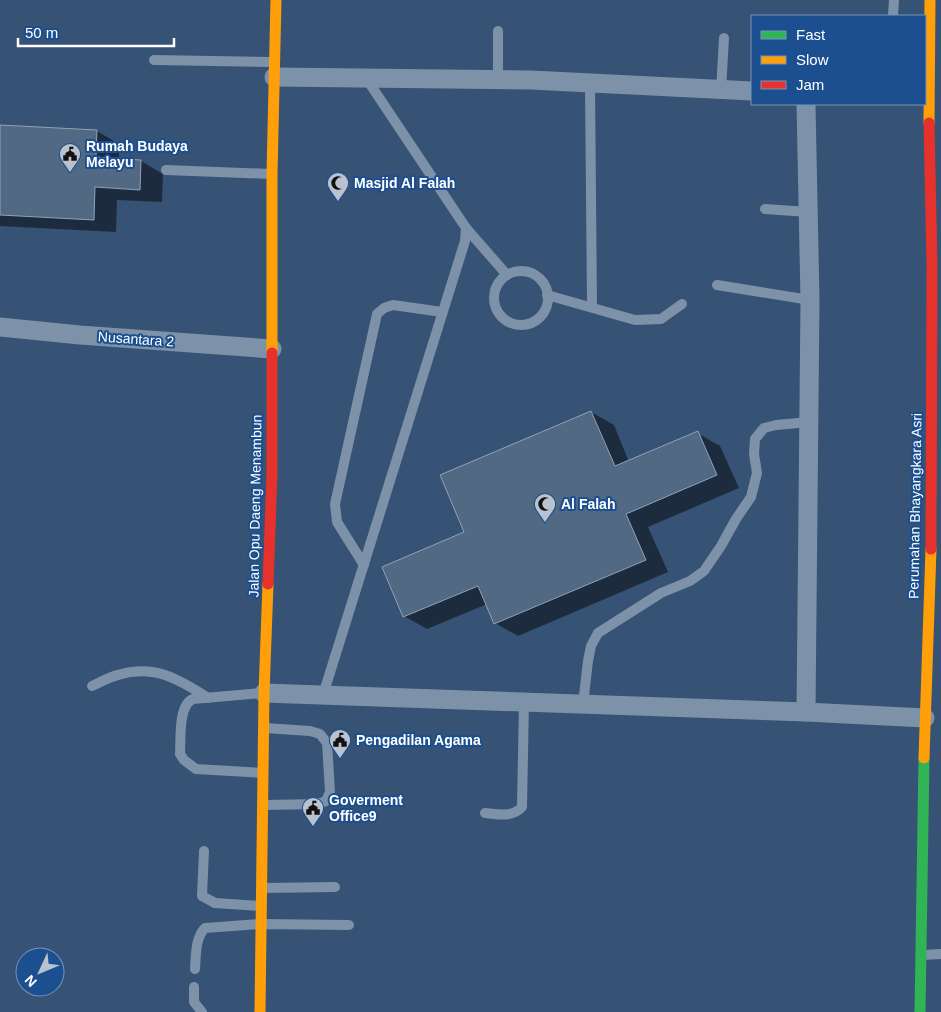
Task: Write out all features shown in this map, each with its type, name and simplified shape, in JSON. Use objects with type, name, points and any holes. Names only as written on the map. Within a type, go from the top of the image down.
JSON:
[{"type":"main road","name":"Jalan Opu Daeng Menambun","points":[[260,1012],[264,693],[272,474],[272,174],[276,0]]},
{"type":"main road","name":"Perumahan Bhayangkara Asri","points":[[920,1012],[925,718],[934,695],[931,548],[932,265],[926,102],[930,0]]},
{"type":"street","points":[[274,70],[366,78],[590,83],[751,91]]},
{"type":"street","points":[[806,105],[810,300],[806,712]]},
{"type":"street","name":"Nusantara 2","points":[[0,327],[80,335],[272,349]]},
{"type":"street","points":[[264,693],[925,718]]},
{"type":"lane","points":[[893,15],[894,0]]},
{"type":"lane","points":[[498,31],[498,80]]},
{"type":"lane","points":[[721,90],[724,38]]},
{"type":"lane","points":[[154,60],[274,70]]},
{"type":"lane","points":[[366,78],[466,228],[507,275]]},
{"type":"lane","points":[[590,83],[592,307]]},
{"type":"lane","points":[[166,170],[272,174]]},
{"type":"lane","points":[[765,209],[808,212]]},
{"type":"lane","points":[[323,695],[464,241],[466,228]]},
{"type":"lane","points":[[524,271],[539,277],[547,290],[547,306],[539,318],[525,325],[510,323],[498,313],[493,298],[497,283],[507,275],[524,271]]},
{"type":"lane","points":[[717,285],[810,300]]},
{"type":"lane","points":[[547,295],[635,320],[649,321],[661,319],[682,304]]},
{"type":"lane","points":[[364,565],[337,522],[335,504],[376,319],[384,308],[393,305],[442,312]]},
{"type":"lane","points":[[583,704],[591,646],[598,633],[661,593],[690,581],[704,571],[751,497],[757,473],[754,454],[755,439],[764,428],[808,422]]},
{"type":"lane","points":[[92,686],[118,675],[142,671],[166,674],[183,681],[208,698]]},
{"type":"lane","points":[[264,693],[187,701],[184,708],[180,754],[184,760],[196,769],[264,773]]},
{"type":"lane","points":[[485,812],[508,814],[517,812],[522,807],[524,702]]},
{"type":"lane","points":[[264,728],[310,731],[320,734],[327,743],[330,792],[326,801],[318,804],[264,805]]},
{"type":"lane","points":[[204,851],[202,896],[215,903],[262,906]]},
{"type":"lane","points":[[262,888],[334,887]]},
{"type":"lane","points":[[195,969],[198,940],[200,933],[205,928],[261,924],[349,926]]},
{"type":"lane","points":[[921,955],[941,954]]},
{"type":"lane","points":[[194,987],[194,1002],[202,1012]]},
{"type":"building","name":"Rumah Budaya Melayu","points":[[0,125],[97,130],[96,157],[141,160],[140,190],[95,187],[94,220],[0,215]]},
{"type":"building","name":"Al Falah","points":[[591,411],[615,466],[698,431],[717,475],[626,514],[646,560],[494,624],[478,586],[403,617],[382,567],[464,532],[440,475]]},
{"type":"traffic: fast","points":[[920,1012],[924,758]]},
{"type":"traffic: slow","points":[[272,353],[272,174],[276,0]]},
{"type":"traffic: slow","points":[[929,123],[930,0]]},
{"type":"traffic: slow","points":[[924,758],[931,549]]},
{"type":"traffic: slow","points":[[260,1012],[264,693],[268,584]]},
{"type":"traffic: jam","points":[[929,123],[932,265],[931,549]]},
{"type":"traffic: jam","points":[[268,584],[272,474],[272,353]]},
{"type":"place","name":"Rumah Budaya Melayu","points":[[70,173]]},
{"type":"place","name":"Masjid Al Falah","points":[[338,202]]},
{"type":"place","name":"Al Falah","points":[[545,523]]},
{"type":"place","name":"Pengadilan Agama","points":[[340,759]]},
{"type":"place","name":"Goverment Office9","points":[[313,827]]}]
